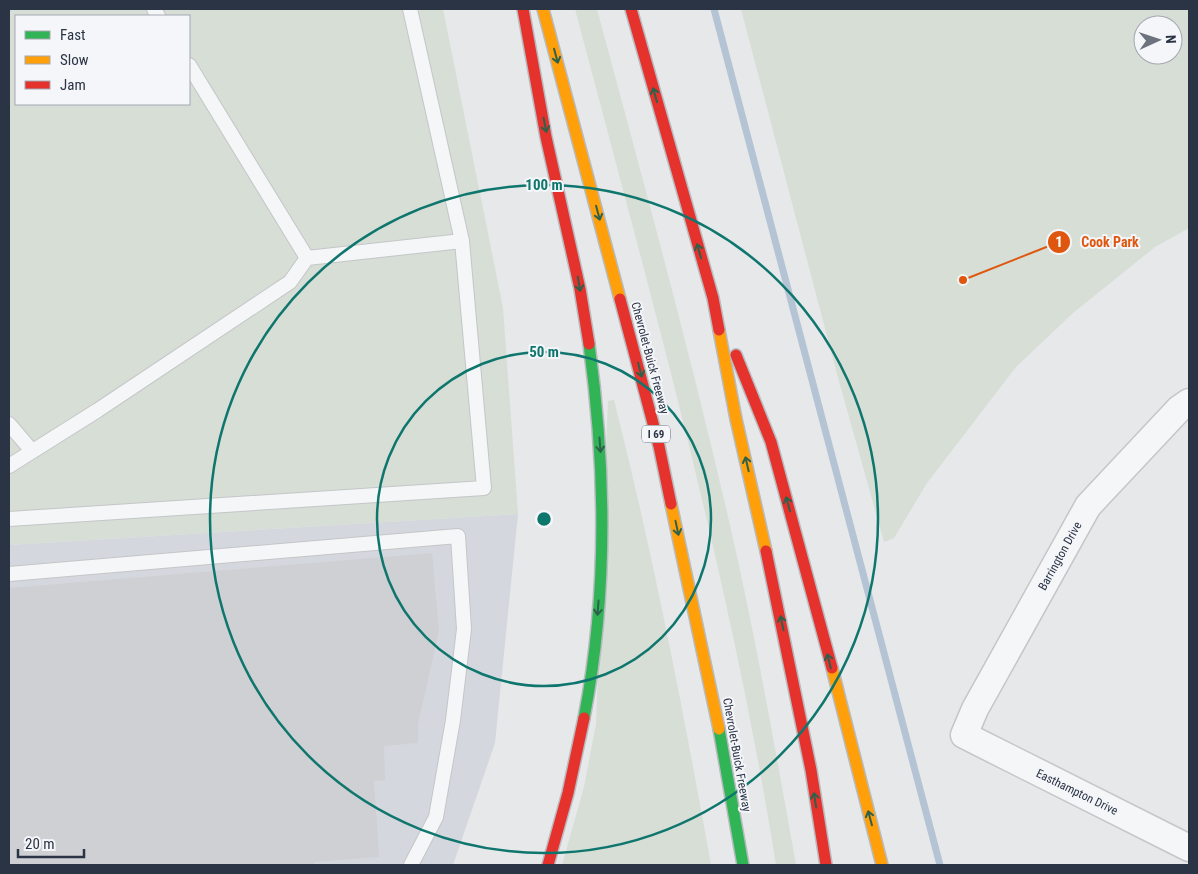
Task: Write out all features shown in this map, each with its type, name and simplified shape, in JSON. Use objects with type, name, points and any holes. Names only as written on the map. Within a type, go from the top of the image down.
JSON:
[{"type":"highway","points":[[523,9],[550,153],[574,255],[588,336],[596,406],[602,492],[600,586],[592,668],[574,769],[548,865]]},
{"type":"highway","name":"Chevrolet-Buick Freeway","points":[[543,9],[659,446],[720,732],[743,865]]},
{"type":"highway","points":[[631,9],[712,298],[736,419],[783,628],[826,865]]},
{"type":"highway","points":[[712,298],[771,442],[806,568],[882,865]]},
{"type":"street","name":"Barrington Drive","points":[[964,735],[975,709],[1088,506],[1179,409],[1189,402]]},
{"type":"street","name":"Easthampton Drive","points":[[964,735],[1189,848]]},
{"type":"lane","points":[[9,520],[484,488],[462,241],[410,9]]},
{"type":"lane","points":[[190,67],[307,258]]},
{"type":"lane","points":[[9,466],[98,410],[290,282],[307,258],[462,241]]},
{"type":"lane","points":[[9,424],[32,451]]},
{"type":"lane","points":[[9,574],[458,536],[464,629],[453,720],[436,817],[411,865]]},
{"type":"shaded area","points":[[9,9],[443,9],[503,308],[518,514],[9,545]]},
{"type":"shaded area","points":[[575,9],[597,9],[706,422],[738,561],[796,865],[776,865],[736,649],[712,542],[659,328]]},
{"type":"shaded area","points":[[741,9],[1189,9],[1189,228],[1155,247],[1073,313],[1016,367],[927,483],[894,538],[884,542],[837,374]]},
{"type":"shaded area","points":[[614,400],[667,632],[711,865],[562,865],[584,787],[596,724],[608,401]]},
{"type":"shaded area","points":[[518,514],[495,743],[453,865],[9,865],[9,545]]},
{"type":"building","points":[[432,553],[439,631],[418,724],[418,743],[384,746],[385,780],[374,781],[379,857],[314,862],[315,865],[9,865],[9,588]]},
{"type":"waterway","points":[[714,9],[940,865]]},
{"type":"traffic: fast","points":[[584,718],[592,672],[597,625],[602,531],[599,437],[589,344]]},
{"type":"traffic: fast","points":[[719,729],[743,865]]},
{"type":"traffic: slow","points":[[543,9],[620,299]]},
{"type":"traffic: slow","points":[[719,330],[736,419],[766,551]]},
{"type":"traffic: slow","points":[[671,504],[719,729]]},
{"type":"traffic: slow","points":[[832,668],[882,865]]},
{"type":"traffic: jam","points":[[523,9],[546,137],[580,289],[589,344]]},
{"type":"traffic: jam","points":[[631,9],[713,298],[719,330]]},
{"type":"traffic: jam","points":[[620,299],[659,446],[671,504]]},
{"type":"traffic: jam","points":[[736,355],[771,442],[832,668]]},
{"type":"traffic: jam","points":[[766,551],[811,770],[826,865]]},
{"type":"traffic: jam","points":[[548,865],[568,793],[584,718]]},
{"type":"place","name":"Cook Park","points":[[963,280]]}]
